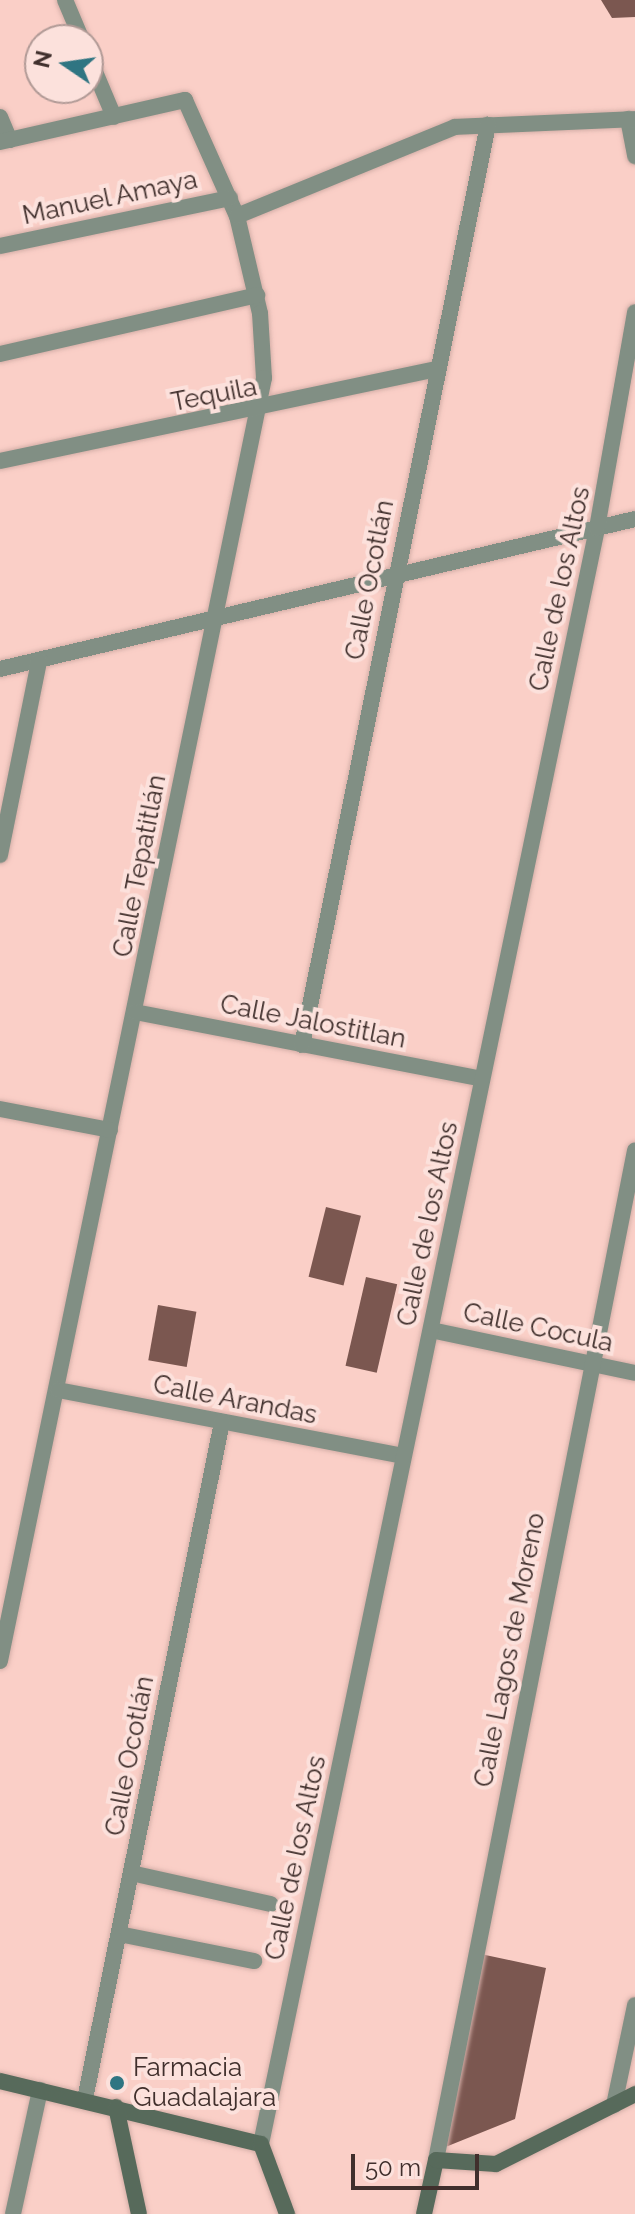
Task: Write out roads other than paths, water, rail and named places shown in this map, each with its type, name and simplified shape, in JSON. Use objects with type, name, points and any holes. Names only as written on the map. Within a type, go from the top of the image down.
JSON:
[{"type":"street","points":[[65,0],[75,24]]},
{"type":"street","points":[[0,117],[5,141],[114,117],[104,93]]},
{"type":"street","name":"Calle Tepatitlán","points":[[0,1661],[260,410],[257,295],[237,216],[194,110],[173,99],[114,117]]},
{"type":"street","points":[[237,216],[423,136],[488,125],[631,119],[635,156]]},
{"type":"street","name":"Calle Ocotlán","points":[[302,1045],[436,369],[488,125]]},
{"type":"street","name":"Manuel Amaya","points":[[0,246],[230,198]]},
{"type":"street","points":[[0,354],[257,295]]},
{"type":"street","name":"Calle de los Altos","points":[[261,2144],[597,528],[635,312]]},
{"type":"street","name":"Tequila","points":[[0,461],[260,410],[436,369]]},
{"type":"street","points":[[0,669],[214,620],[395,573],[635,519]]},
{"type":"street","points":[[0,855],[39,661]]},
{"type":"street","name":"Calle Jalostitlan","points":[[135,1012],[482,1079]]},
{"type":"street","points":[[0,1109],[110,1130]]},
{"type":"street","name":"Calle Lagos de Moreno","points":[[436,2160],[590,1365],[635,1150]]},
{"type":"street","name":"Calle Cocula","points":[[431,1330],[635,1373]]},
{"type":"street","name":"Calle Arandas","points":[[58,1390],[403,1456]]},
{"type":"street","name":"Calle Ocotlán","points":[[85,2099],[222,1422]]},
{"type":"street","points":[[131,1873],[271,1904]]},
{"type":"street","points":[[119,1934],[254,1961]]},
{"type":"street","points":[[614,2105],[635,2005]]},
{"type":"street","points":[[0,2081],[85,2099],[261,2144],[287,2214]]},
{"type":"street","points":[[13,2214],[40,2090]]},
{"type":"street","points":[[424,2214],[436,2160],[496,2164],[635,2094]]},
{"type":"street","points":[[116,2107],[139,2214]]},
{"type":"place","name":"Farmacia Guadalajara","points":[[117,2083]]}]
